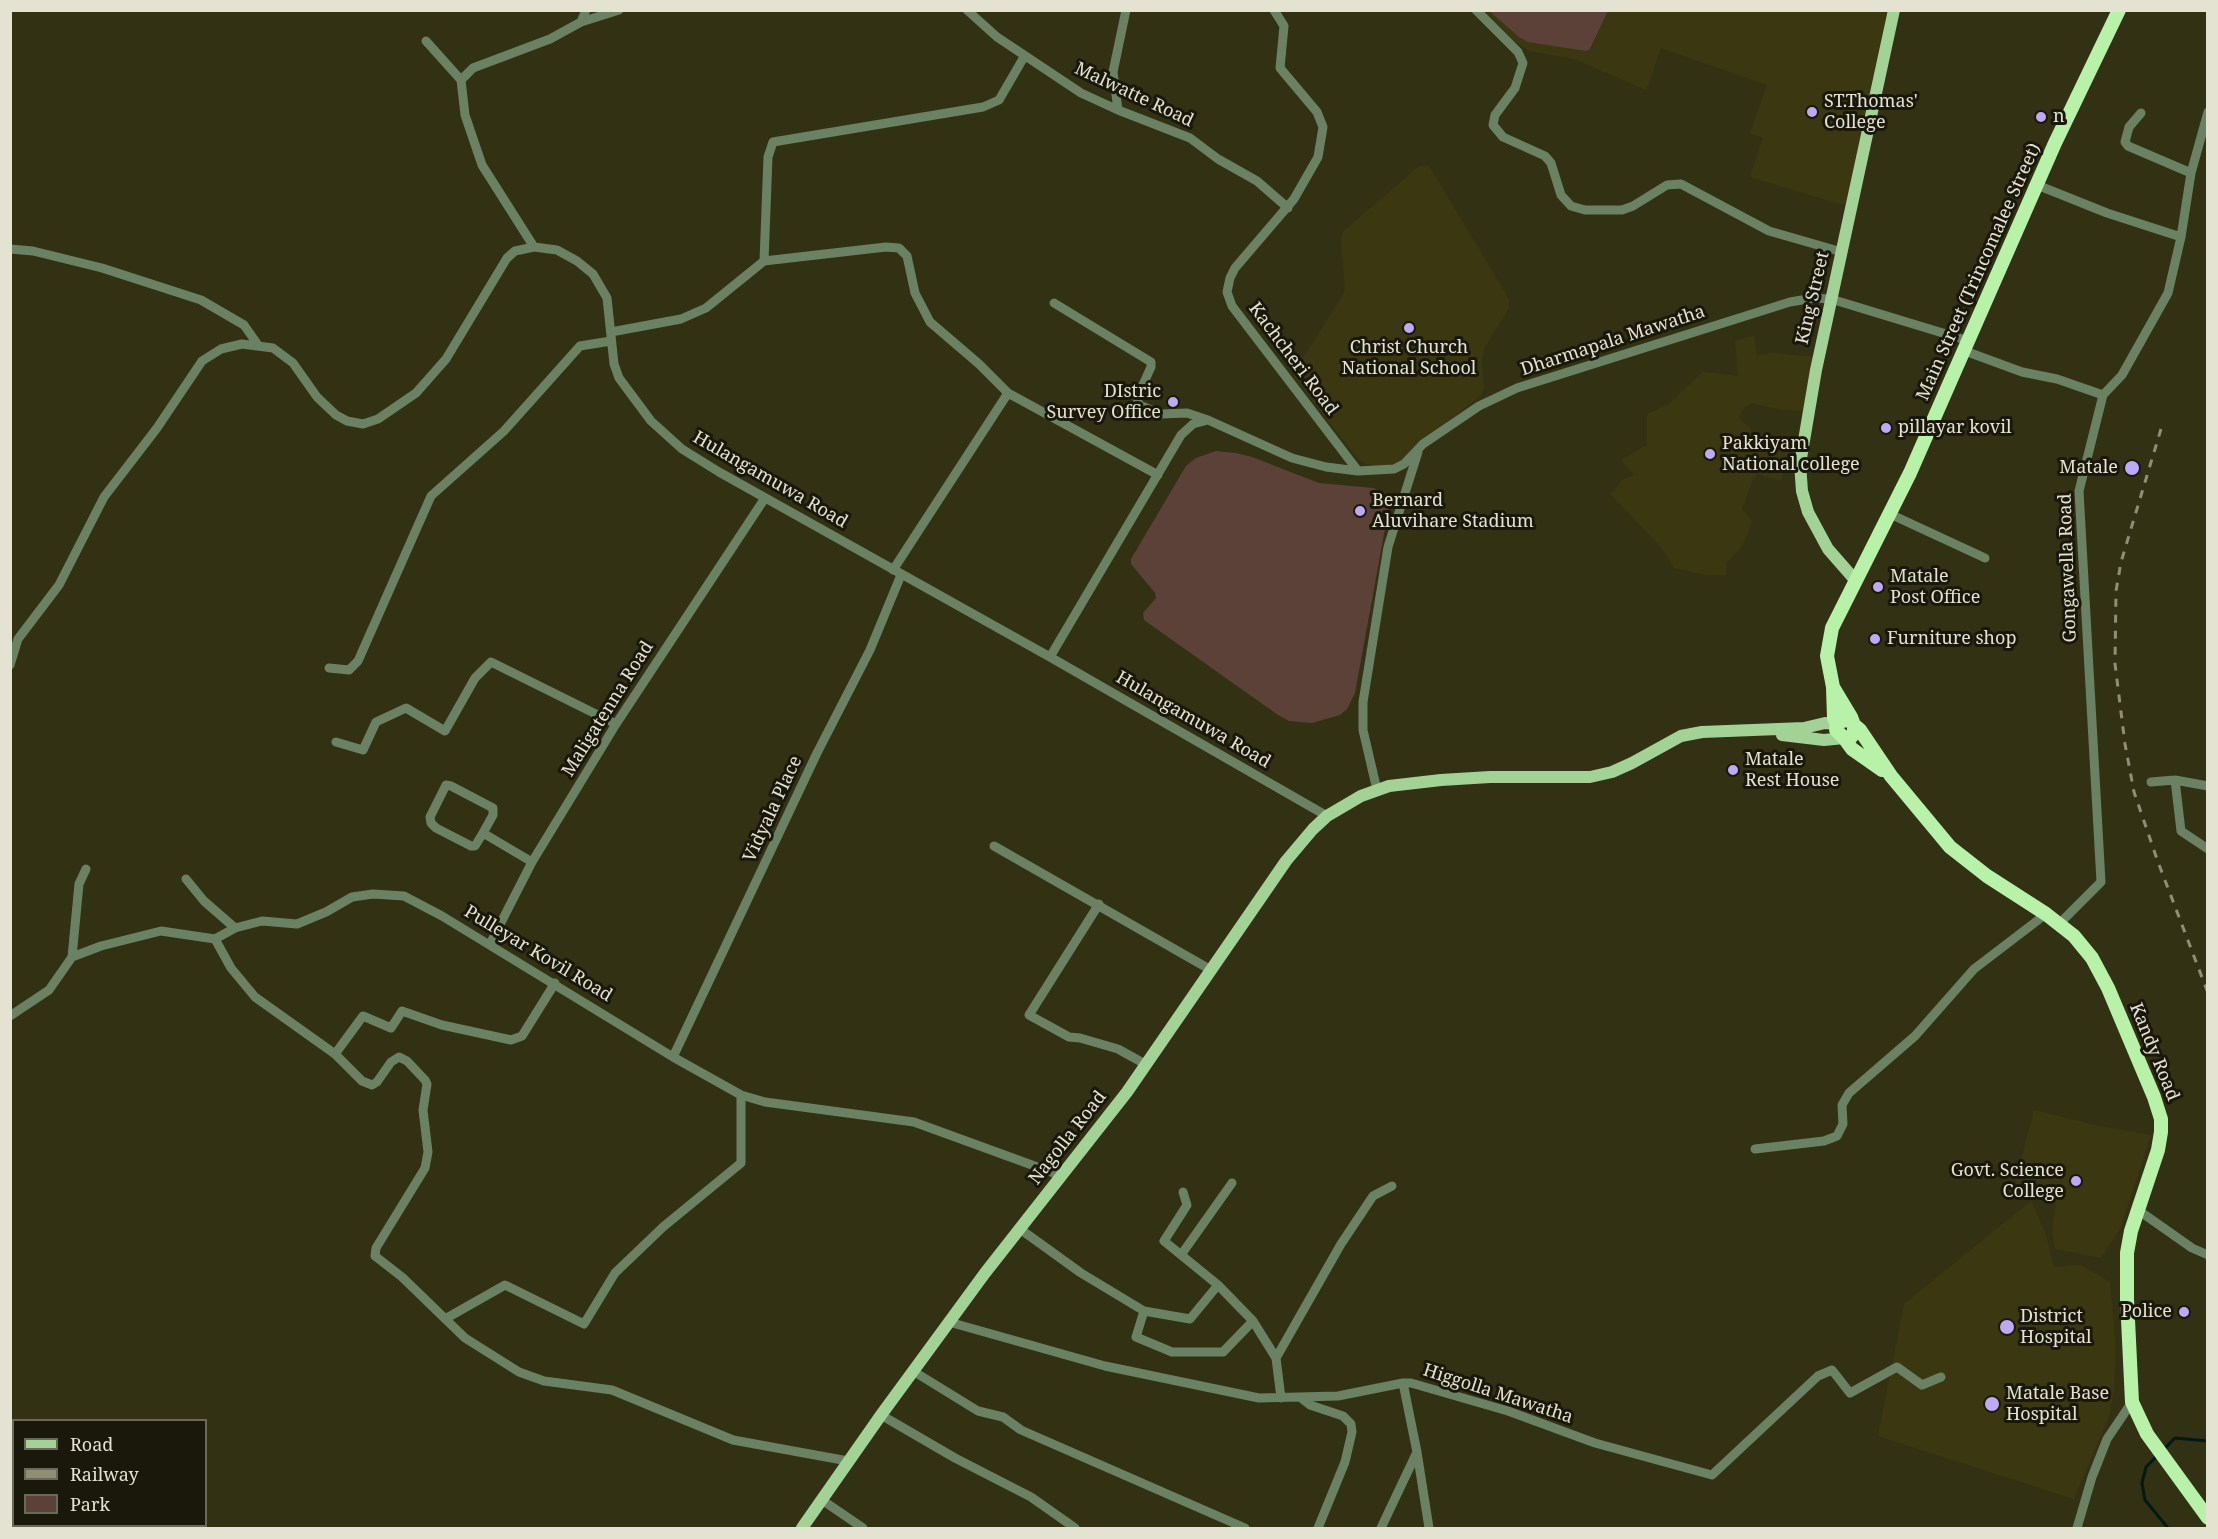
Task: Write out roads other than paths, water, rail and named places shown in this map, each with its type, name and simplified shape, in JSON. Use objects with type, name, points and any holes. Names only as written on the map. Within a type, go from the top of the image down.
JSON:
[{"type":"highway","name":"Main Street (Trincomalee Street)","points":[[1857,581],[1890,514],[2037,185],[2119,10]]},
{"type":"highway","name":"Kandy Road","points":[[1837,724],[1834,718],[1833,687],[1827,656],[1829,637],[1857,581]]},
{"type":"highway","name":"Kandy Road","points":[[1833,687],[1854,725],[1950,847],[1987,876],[2059,924],[2082,945],[2100,972],[2159,1111],[2160,1140],[2131,1231],[2126,1269],[2132,1402],[2147,1434],[2208,1518]]},
{"type":"highway","points":[[1846,720],[1854,725],[1852,736],[1844,738],[1836,730],[1837,724],[1846,720]]},
{"type":"highway","name":"Kandy Road","points":[[1844,738],[1852,749],[1892,776]]},
{"type":"main road","name":"King Street","points":[[1857,581],[1828,549],[1816,528],[1805,501],[1799,476],[1809,405],[1894,10]]},
{"type":"main road","points":[[1752,730],[1793,729],[1825,723],[1837,724]]},
{"type":"main road","name":"Nagolla Road","points":[[802,1528],[949,1322],[1145,1064],[1286,861],[1313,829],[1328,816],[1346,803],[1389,786],[1490,777],[1590,777],[1632,764],[1681,736],[1702,732],[1752,730]]},
{"type":"main road","points":[[1752,730],[1817,740],[1831,741],[1844,738]]},
{"type":"street","points":[[581,22],[586,10]]},
{"type":"street","points":[[461,80],[473,68],[550,39],[581,22],[619,10]]},
{"type":"street","name":"Malwatte Road","points":[[967,10],[1024,57],[1081,93],[1190,138],[1218,159],[1257,181],[1288,208]]},
{"type":"street","points":[[1118,110],[1113,72],[1126,10]]},
{"type":"street","points":[[1274,10],[1284,26],[1280,68],[1317,112],[1323,127],[1318,157],[1288,208]]},
{"type":"street","points":[[1476,10],[1518,52],[1523,63],[1515,88],[1495,115],[1493,125],[1503,137],[1545,156],[1551,163],[1561,195],[1571,206],[1585,210],[1622,210],[1633,206],[1666,185],[1681,184],[1769,231],[1842,252]]},
{"type":"street","points":[[10,665],[18,639],[59,585],[104,497],[157,428],[202,362],[221,350],[242,344],[273,348],[293,363],[317,397],[336,415],[347,421],[363,424],[378,420],[416,393],[446,359],[507,258],[516,251],[534,247],[482,165],[465,115],[461,80],[426,42]]},
{"type":"street","points":[[764,261],[768,157],[773,142],[983,107],[999,100],[1024,57]]},
{"type":"street","name":"Gongawella Road","points":[[2059,924],[2101,882],[2079,491],[2103,394],[2122,375],[2168,293],[2181,237],[2191,173],[2208,112]]},
{"type":"street","points":[[2141,113],[2129,127],[2126,142],[2128,146],[2191,173]]},
{"type":"street","points":[[2037,185],[2107,213],[2181,237]]},
{"type":"street","name":"Kachcheri Road","points":[[1288,208],[1235,268],[1227,292],[1232,306],[1358,471]]},
{"type":"street","name":"Hulangamuwa Road","points":[[534,247],[557,250],[577,261],[593,274],[607,298],[614,364],[620,378],[651,421],[682,449],[1328,816]]},
{"type":"street","points":[[329,669],[349,670],[358,661],[431,496],[504,431],[580,346],[611,336],[681,320],[706,308],[764,261],[886,247],[898,248],[907,256],[915,293],[930,322],[979,364],[1008,393],[1158,475]]},
{"type":"street","points":[[10,249],[33,251],[102,268],[201,300],[244,325],[258,345]]},
{"type":"street","name":"Dharmapala Mawatha","points":[[1054,303],[1150,362],[1151,367],[1137,398],[1139,405],[1161,414],[1187,413],[1208,420],[1292,458],[1326,467],[1358,471],[1394,469],[1404,464],[1423,444],[1479,406],[1517,388],[1777,306],[1815,298],[1831,299]]},
{"type":"street","points":[[1831,299],[1967,346],[2022,372],[2057,379],[2103,394]]},
{"type":"street","name":"Vidyala Place","points":[[673,1057],[817,753],[870,650],[897,572],[1008,393]]},
{"type":"street","points":[[1050,657],[1181,435],[1193,424],[1208,420]]},
{"type":"street","points":[[1377,790],[1363,730],[1363,702],[1388,547],[1418,450]]},
{"type":"street","name":"Maligatenna Road","points":[[490,944],[532,862],[616,724],[765,498]]},
{"type":"street","points":[[1890,514],[1985,558]]},
{"type":"street","points":[[336,742],[363,750],[376,722],[406,708],[445,731],[475,678],[491,662],[616,724]]},
{"type":"street","points":[[2151,782],[2175,780],[2208,786]]},
{"type":"street","points":[[2175,780],[2181,831],[2208,849]]},
{"type":"street","points":[[446,785],[493,808],[493,815],[483,833],[475,846],[467,846],[431,823],[430,817],[446,785]]},
{"type":"street","points":[[483,833],[532,862]]},
{"type":"street","points":[[994,846],[1211,970]]},
{"type":"street","points":[[10,1016],[50,990],[72,957],[79,884],[86,869]]},
{"type":"street","points":[[186,879],[204,901],[235,928]]},
{"type":"street","name":"Pulleyar Kovil Road","points":[[215,939],[235,928],[262,921],[297,924],[326,912],[352,897],[373,894],[404,896],[490,944],[673,1057],[741,1095],[765,1102],[914,1122],[1062,1176]]},
{"type":"street","points":[[1099,904],[1029,1015],[1070,1037],[1118,1049],[1145,1064]]},
{"type":"street","points":[[1755,1149],[1824,1141],[1837,1136],[1843,1124],[1842,1105],[1849,1093],[1915,1036],[1974,969],[2046,914]]},
{"type":"street","points":[[72,957],[101,946],[161,931],[215,939],[231,968],[255,997],[335,1054],[362,1081],[372,1085],[377,1082],[391,1062],[399,1058],[407,1061],[427,1084],[423,1110],[428,1152],[425,1168],[376,1248],[375,1256],[402,1277],[465,1338],[519,1372],[544,1381],[612,1390],[734,1440],[848,1461]]},
{"type":"street","points":[[335,1054],[363,1016],[391,1028],[402,1011],[442,1025],[511,1040],[522,1036],[555,983]]},
{"type":"street","points":[[446,1319],[505,1285],[584,1324],[615,1273],[663,1227],[741,1163],[741,1095]]},
{"type":"street","points":[[1181,1255],[1232,1183]]},
{"type":"street","points":[[1276,1358],[1341,1244],[1373,1196],[1392,1186]]},
{"type":"street","points":[[1183,1192],[1187,1205],[1164,1241],[1218,1285],[1253,1321],[1276,1358],[1281,1398]]},
{"type":"street","points":[[2138,1210],[2192,1248],[2208,1255]]},
{"type":"street","points":[[1020,1228],[1081,1273],[1144,1311],[1190,1319],[1218,1285]]},
{"type":"street","points":[[1144,1311],[1136,1337],[1172,1352],[1223,1352],[1253,1321]]},
{"type":"street","name":"Higgolla Mawatha","points":[[949,1322],[1115,1368],[1259,1398],[1338,1396],[1412,1383],[1508,1411],[1595,1443],[1712,1475],[1818,1376],[1832,1370],[1850,1393],[1897,1367],[1922,1385],[1941,1377]]},
{"type":"street","points":[[913,1371],[978,1411],[1003,1417],[1022,1430],[1245,1528]]},
{"type":"street","points":[[1403,1383],[1429,1528]]},
{"type":"street","points":[[1300,1396],[1310,1405],[1343,1416],[1351,1424],[1352,1432],[1345,1462],[1318,1528]]},
{"type":"street","points":[[2077,1528],[2092,1477],[2108,1439],[2132,1402]]},
{"type":"street","points":[[881,1415],[955,1458],[1031,1497],[1075,1528]]},
{"type":"street","points":[[1381,1528],[1417,1452]]},
{"type":"street","points":[[822,1500],[863,1528]]},
{"type":"waterway","points":[[2163,1450],[2175,1438],[2208,1441]]},
{"type":"waterway","points":[[2158,1455],[2146,1467],[2142,1483],[2145,1500],[2168,1528]]},
{"type":"railway","points":[[2161,429],[2121,562],[2116,591],[2115,664],[2125,744],[2134,792],[2208,993]]},
{"type":"place","name":"ST.Thomas' College","points":[[1812,112]]},
{"type":"place","name":"n","points":[[2041,117]]},
{"type":"place","name":"Christ Church National School","points":[[1409,328]]},
{"type":"place","name":"DIstric Survey Office","points":[[1173,402]]},
{"type":"place","name":"pillayar kovil","points":[[1886,428]]},
{"type":"place","name":"Pakkiyam National college","points":[[1710,454]]},
{"type":"place","name":"Matale","points":[[2132,468]]},
{"type":"place","name":"Bernard Aluvihare Stadium","points":[[1360,511]]},
{"type":"place","name":"Matale Post Office","points":[[1878,587]]},
{"type":"place","name":"Furniture shop","points":[[1875,639]]},
{"type":"place","name":"Matale Rest House","points":[[1733,770]]},
{"type":"place","name":"Govt. Science College","points":[[2076,1181]]},
{"type":"place","name":"Police","points":[[2184,1312]]},
{"type":"place","name":"District Hospital","points":[[2007,1327]]},
{"type":"place","name":"Matale Base Hospital","points":[[1992,1404]]}]
